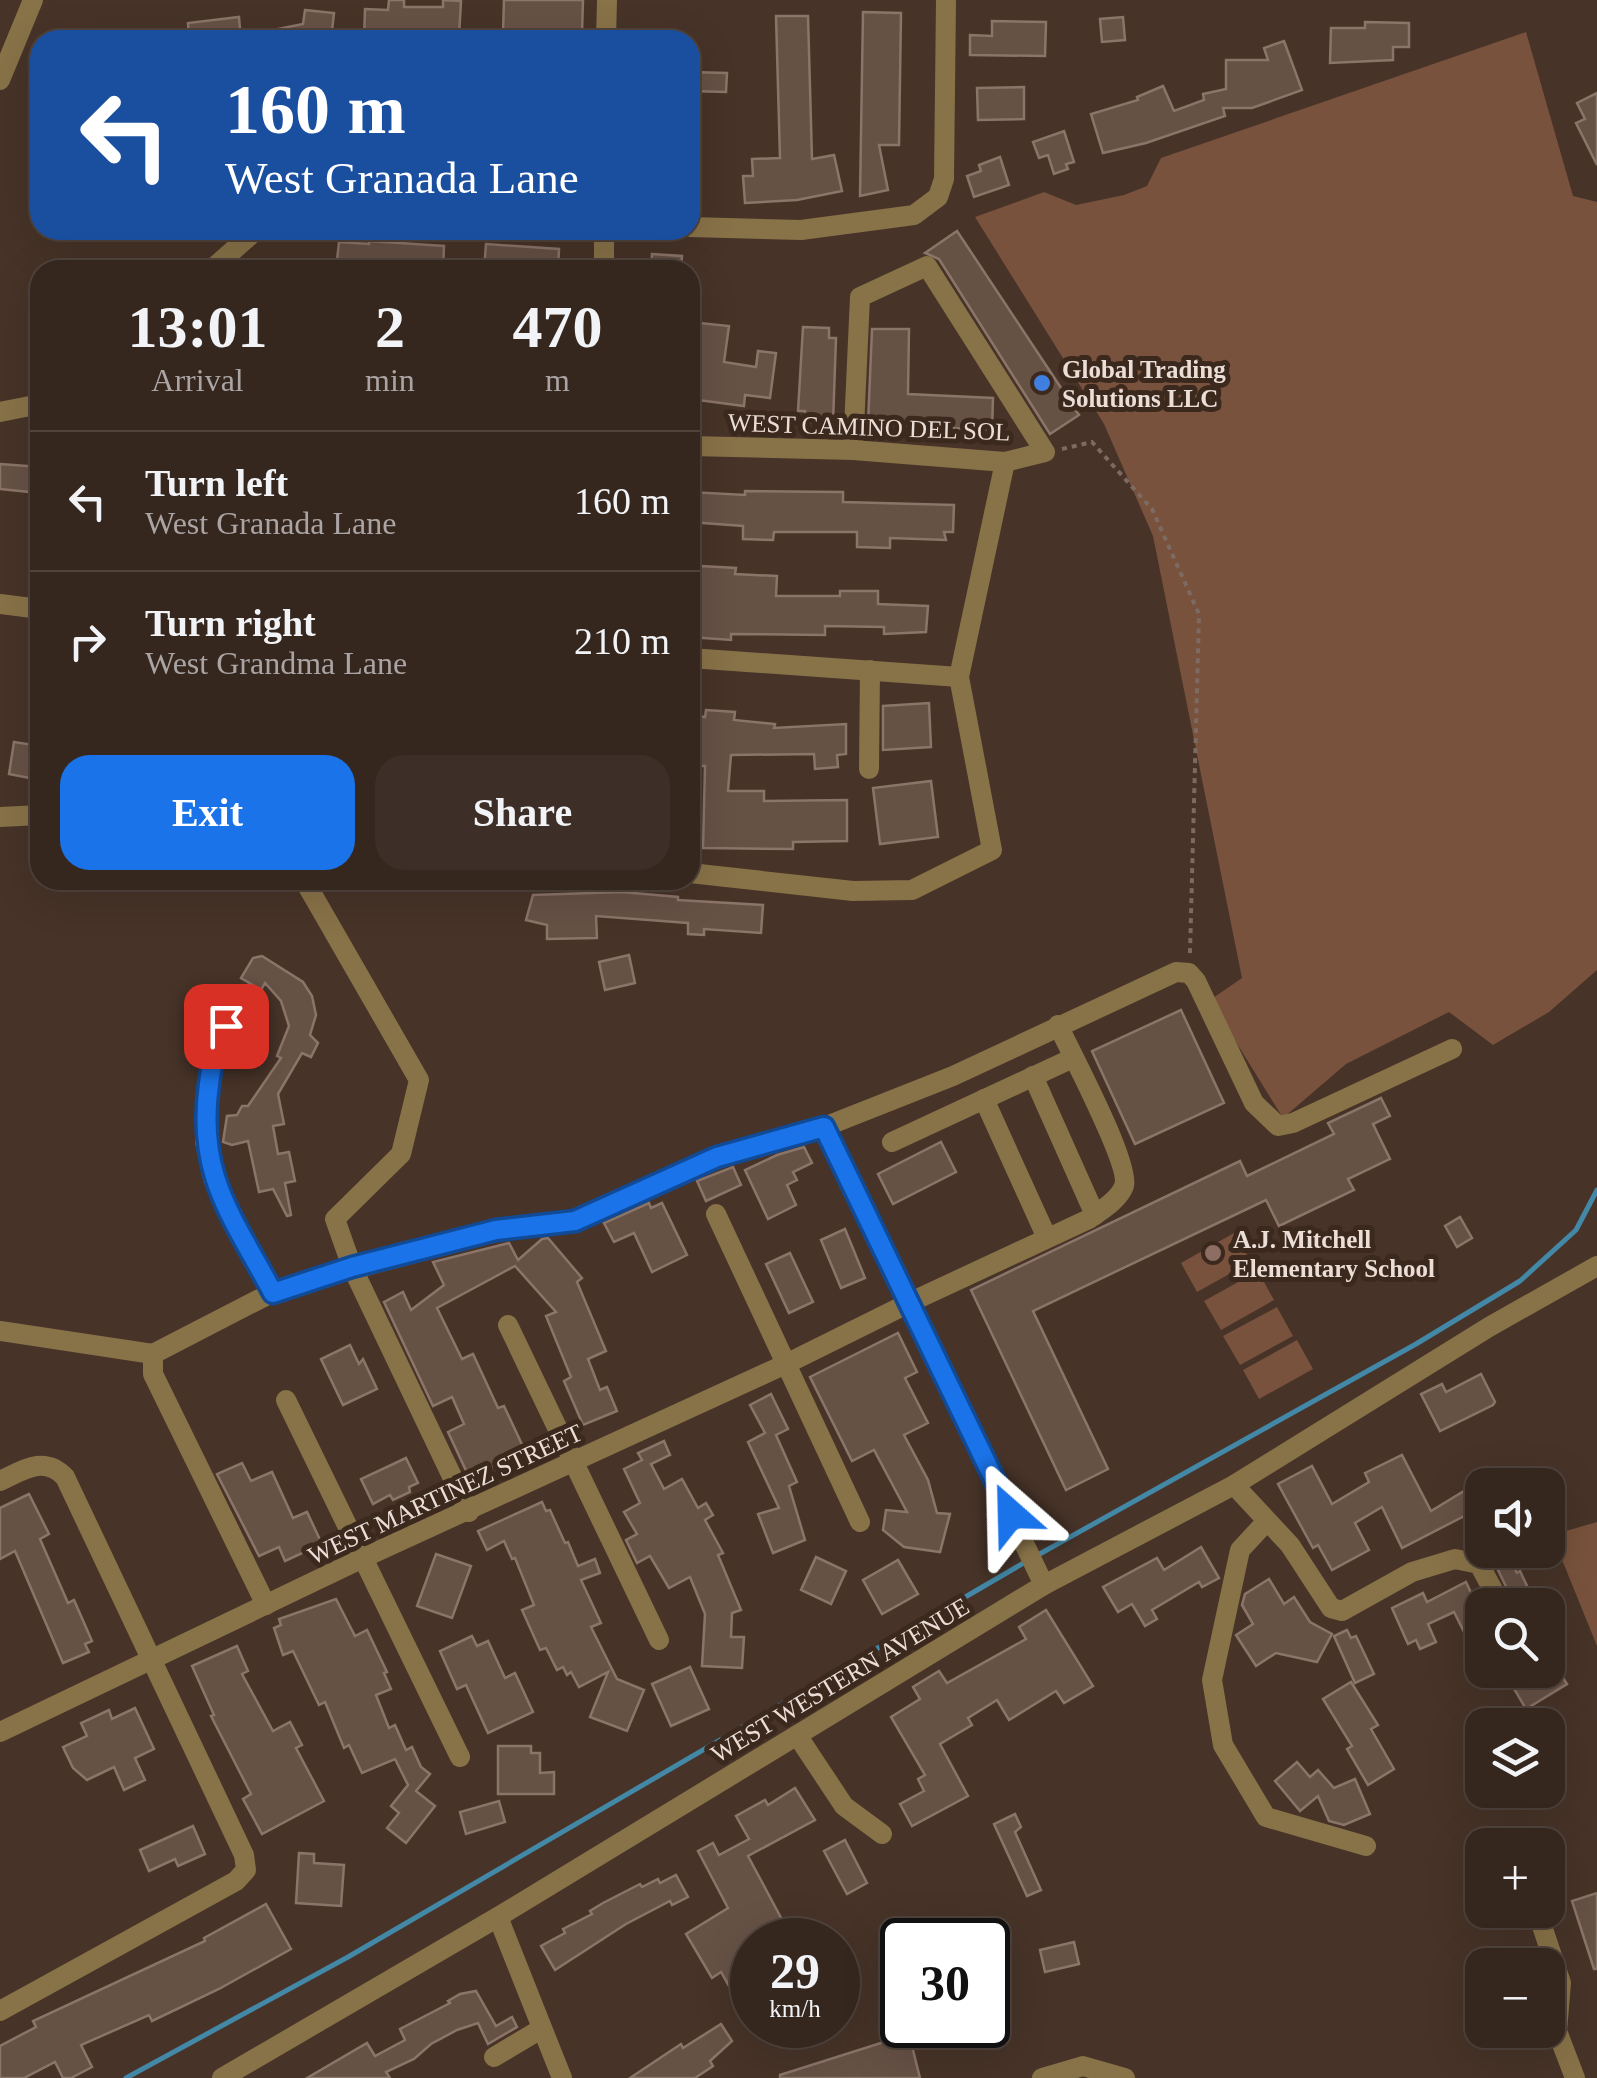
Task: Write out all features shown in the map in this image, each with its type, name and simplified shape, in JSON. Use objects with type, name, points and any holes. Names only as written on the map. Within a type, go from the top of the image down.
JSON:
[{"type":"street","points":[[0,80],[33,0]]},
{"type":"street","points":[[606,30],[607,0]]},
{"type":"street","points":[[700,227],[801,230],[914,215],[938,198],[944,179],[946,0]]},
{"type":"street","points":[[222,260],[244,240]]},
{"type":"street","points":[[853,450],[860,297],[927,266],[1045,452]]},
{"type":"street","points":[[0,412],[30,406]]},
{"type":"street","name":"WEST CAMINO DEL SOL","points":[[700,446],[853,450],[1005,462],[1045,452]]},
{"type":"street","points":[[700,874],[852,891],[912,890],[992,850],[959,677],[1005,462]]},
{"type":"street","points":[[0,604],[30,608]]},
{"type":"street","points":[[700,659],[959,677]]},
{"type":"street","points":[[869,769],[870,670]]},
{"type":"street","points":[[0,818],[30,816]]},
{"type":"street","points":[[310,890],[419,1080],[401,1154],[335,1219],[352,1267],[469,1512]]},
{"type":"street","points":[[0,1331],[153,1354],[273,1293],[352,1267],[496,1230],[575,1221],[717,1157],[824,1127],[953,1076],[1165,975],[1189,973],[1204,995],[1254,1103],[1278,1126],[1293,1123],[1452,1049]]},
{"type":"street","points":[[237,1008],[216,1043],[206,1105],[205,1142],[213,1179],[273,1293]]},
{"type":"street","points":[[1033,1076],[1095,1214],[1124,1186],[1124,1172],[1058,1026]]},
{"type":"street","points":[[892,1142],[1073,1058]]},
{"type":"street","points":[[984,1100],[1047,1238]]},
{"type":"street","points":[[824,1127],[1044,1586]]},
{"type":"street","points":[[716,1214],[860,1522]]},
{"type":"street","name":"WEST MARTINEZ STREET","points":[[0,1732],[363,1558],[788,1364],[1095,1214]]},
{"type":"street","name":"WEST WESTERN AVENUE","points":[[222,2078],[498,1917],[1044,1586],[1234,1486],[1595,1266]]},
{"type":"street","points":[[508,1325],[660,1640]]},
{"type":"street","points":[[153,1354],[152,1374],[266,1605]]},
{"type":"street","points":[[286,1400],[460,1757]]},
{"type":"street","points":[[0,1481],[44,1464],[65,1477],[244,1855],[246,1870],[236,1881],[0,2012]]},
{"type":"street","points":[[1234,1486],[1290,1545],[1331,1608],[1342,1611],[1412,1572],[1456,1559],[1479,1564],[1492,1588]]},
{"type":"street","points":[[1266,1522],[1240,1550],[1212,1680],[1223,1745],[1266,1817],[1366,1846]]},
{"type":"street","points":[[798,1735],[844,1806],[882,1834]]},
{"type":"street","points":[[498,1917],[562,2078]]},
{"type":"street","points":[[1543,1928],[1561,1983],[1557,2031],[1576,2078]]},
{"type":"street","points":[[494,2056],[542,2029]]},
{"type":"street","points":[[1042,2078],[1084,2066],[1125,2078]]},
{"type":"path","points":[[1045,452],[1092,442],[1152,509],[1199,614],[1189,973]]},
{"type":"shaded area","points":[[1526,32],[1573,196],[1597,202],[1597,970],[1549,1012],[1493,1045],[1449,1012],[1346,1064],[1283,1118],[1210,1000],[1242,978],[1153,536],[1104,424],[975,217],[1044,192],[1076,205],[1124,195],[1147,186],[1161,158]]},
{"type":"shaded area","points":[[1234,1233],[1251,1262],[1197,1292],[1181,1263]]},
{"type":"shaded area","points":[[1258,1271],[1274,1300],[1221,1330],[1204,1301]]},
{"type":"shaded area","points":[[1277,1307],[1293,1336],[1240,1365],[1223,1336]]},
{"type":"shaded area","points":[[1297,1340],[1313,1369],[1259,1399],[1243,1370]]},
{"type":"shaded area","points":[[1597,1522],[1597,1646],[1565,1567],[1565,1531]]},
{"type":"building","points":[[389,0],[404,0],[404,7],[443,7],[443,0],[461,1],[459,30],[364,30],[365,9],[388,10]]},
{"type":"building","points":[[504,0],[583,0],[582,30],[503,30]]},
{"type":"building","points":[[305,10],[334,13],[332,30],[273,30],[303,24]]},
{"type":"building","points":[[863,12],[901,13],[899,145],[879,145],[888,190],[860,196]]},
{"type":"building","points":[[776,16],[808,16],[812,159],[834,155],[842,191],[797,200],[745,203],[743,176],[753,176],[752,159],[780,158]]},
{"type":"building","points":[[239,17],[240,30],[188,30],[188,23]]},
{"type":"building","points":[[1123,17],[1125,40],[1102,42],[1100,19]]},
{"type":"building","points":[[992,21],[1046,22],[1045,56],[970,55],[970,35],[992,36]]},
{"type":"building","points":[[1365,22],[1409,23],[1409,47],[1393,47],[1393,60],[1330,63],[1331,28],[1365,28]]},
{"type":"building","points":[[1284,41],[1302,90],[1252,108],[1223,108],[1225,116],[1103,153],[1091,114],[1138,100],[1137,97],[1163,86],[1174,111],[1204,100],[1203,94],[1226,89],[1226,60],[1268,60],[1264,48]]},
{"type":"building","points":[[700,72],[727,73],[726,92],[700,91]]},
{"type":"building","points":[[1024,87],[1024,119],[978,120],[977,88]]},
{"type":"building","points":[[1597,93],[1597,165],[1576,123],[1585,119],[1577,103]]},
{"type":"building","points":[[1064,131],[1074,162],[1054,174],[1048,155],[1039,158],[1033,142]]},
{"type":"building","points":[[1000,157],[1009,185],[974,197],[967,176],[981,171],[979,165]]},
{"type":"building","points":[[957,231],[1079,415],[1050,434],[939,259],[925,253]]},
{"type":"building","points":[[339,242],[444,246],[443,260],[337,260]]},
{"type":"building","points":[[486,244],[559,249],[558,260],[485,260]]},
{"type":"building","points":[[652,254],[682,256],[682,260],[652,260]]},
{"type":"building","points":[[700,323],[729,326],[724,362],[756,367],[758,351],[776,353],[770,398],[745,395],[744,406],[700,400]]},
{"type":"building","points":[[803,327],[829,328],[829,338],[836,338],[833,423],[805,422],[805,411],[798,411]]},
{"type":"building","points":[[872,329],[909,329],[908,394],[993,398],[992,430],[868,424]]},
{"type":"building","points":[[0,464],[30,466],[30,492],[0,489]]},
{"type":"building","points":[[745,491],[843,492],[843,502],[954,505],[953,532],[944,532],[946,540],[890,538],[890,548],[857,547],[857,532],[774,532],[773,540],[743,539],[743,526],[700,523],[700,493],[745,495]]},
{"type":"building","points":[[701,566],[736,568],[735,574],[777,576],[776,596],[840,596],[840,591],[878,591],[878,604],[928,606],[926,632],[884,634],[884,627],[825,626],[825,635],[731,634],[731,640],[700,638]]},
{"type":"building","points":[[929,703],[931,747],[883,750],[883,706]]},
{"type":"building","points":[[706,710],[735,712],[734,720],[775,724],[774,728],[846,724],[846,754],[837,755],[838,767],[815,769],[814,754],[731,755],[728,791],[764,791],[764,801],[847,800],[847,841],[793,842],[793,849],[703,848],[705,766],[700,766],[700,716],[705,717]]},
{"type":"building","points":[[14,742],[30,744],[30,778],[9,774]]},
{"type":"building","points":[[931,781],[938,837],[880,844],[873,788]]},
{"type":"building","points":[[622,892],[763,905],[761,933],[704,929],[704,935],[688,934],[688,923],[596,916],[597,938],[547,939],[547,925],[526,920],[533,895]]},
{"type":"building","points":[[629,955],[635,983],[605,990],[599,962]]},
{"type":"building","points":[[262,956],[303,982],[312,996],[316,1015],[310,1035],[318,1043],[311,1057],[302,1053],[278,1094],[284,1124],[273,1126],[278,1154],[289,1152],[295,1181],[285,1183],[291,1215],[287,1216],[273,1189],[259,1192],[248,1141],[232,1145],[223,1142],[227,1116],[237,1115],[242,1106],[248,1106],[281,1058],[277,1056],[289,1026],[281,1001],[265,983],[261,990],[241,978],[253,958]]},
{"type":"building","points":[[1181,1010],[1224,1103],[1135,1144],[1092,1051]]},
{"type":"building","points":[[1381,1098],[1390,1116],[1373,1124],[1390,1159],[1348,1179],[1354,1190],[1279,1226],[1266,1200],[1033,1311],[1108,1469],[1066,1490],[971,1290],[1240,1161],[1247,1176],[1334,1134],[1328,1123]]},
{"type":"building","points":[[941,1142],[956,1172],[893,1204],[878,1174]]},
{"type":"building","points":[[804,1147],[812,1163],[793,1172],[797,1180],[787,1185],[796,1205],[768,1219],[745,1170]]},
{"type":"building","points":[[733,1167],[741,1185],[706,1201],[697,1181]]},
{"type":"building","points":[[649,1203],[651,1208],[662,1203],[687,1255],[652,1272],[634,1233],[614,1242],[604,1223]]},
{"type":"building","points":[[1460,1217],[1472,1238],[1457,1247],[1445,1226]]},
{"type":"building","points":[[845,1229],[865,1278],[841,1288],[821,1240]]},
{"type":"building","points":[[548,1238],[582,1278],[577,1282],[606,1351],[588,1359],[600,1390],[607,1387],[617,1411],[583,1425],[564,1381],[571,1377],[546,1316],[556,1312],[515,1266],[437,1308],[462,1359],[473,1354],[498,1408],[504,1406],[525,1451],[469,1477],[448,1432],[464,1424],[452,1397],[433,1406],[384,1302],[403,1292],[411,1310],[444,1285],[433,1262],[509,1243],[518,1260]]},
{"type":"building","points":[[790,1253],[813,1302],[789,1313],[766,1264]]},
{"type":"building","points":[[898,1333],[917,1372],[905,1378],[928,1423],[904,1435],[928,1480],[937,1513],[950,1514],[940,1552],[904,1547],[883,1530],[886,1510],[907,1512],[874,1450],[852,1461],[810,1377]]},
{"type":"building","points":[[350,1345],[359,1364],[363,1359],[377,1389],[343,1405],[321,1359]]},
{"type":"building","points":[[1481,1374],[1493,1405],[1440,1431],[1421,1394],[1442,1384],[1446,1392]]},
{"type":"building","points":[[771,1394],[788,1429],[776,1435],[797,1482],[789,1486],[805,1540],[773,1553],[758,1514],[779,1508],[748,1442],[765,1433],[750,1405]]},
{"type":"building","points":[[664,1441],[670,1455],[651,1464],[664,1489],[682,1479],[698,1508],[706,1503],[713,1515],[705,1520],[723,1553],[718,1555],[741,1610],[732,1613],[731,1637],[744,1637],[742,1668],[702,1666],[705,1614],[690,1577],[669,1588],[650,1556],[637,1563],[626,1540],[637,1534],[624,1512],[640,1503],[624,1469],[642,1460],[638,1453]]},
{"type":"building","points":[[1402,1455],[1431,1511],[1464,1491],[1465,1516],[1402,1548],[1382,1507],[1355,1523],[1369,1550],[1332,1570],[1318,1545],[1313,1548],[1278,1484],[1312,1466],[1332,1504],[1369,1482],[1365,1473]]},
{"type":"building","points":[[406,1458],[418,1483],[393,1500],[390,1495],[373,1504],[361,1479]]},
{"type":"building","points":[[242,1463],[251,1481],[272,1472],[293,1518],[307,1512],[322,1544],[285,1561],[279,1547],[259,1556],[217,1474]]},
{"type":"building","points":[[29,1494],[49,1534],[40,1539],[68,1603],[74,1600],[92,1641],[85,1644],[89,1652],[63,1663],[15,1551],[0,1559],[0,1508]]},
{"type":"building","points":[[542,1502],[546,1511],[550,1510],[565,1543],[568,1542],[578,1566],[595,1559],[600,1573],[581,1580],[601,1623],[591,1627],[617,1679],[644,1690],[627,1731],[590,1717],[608,1672],[579,1687],[571,1672],[567,1675],[563,1667],[557,1670],[546,1648],[540,1650],[522,1610],[534,1605],[515,1558],[512,1559],[504,1541],[487,1550],[478,1531]]},
{"type":"building","points":[[1201,1547],[1219,1578],[1202,1587],[1199,1582],[1152,1610],[1157,1619],[1145,1626],[1132,1604],[1118,1612],[1103,1587],[1157,1558],[1164,1570]]},
{"type":"building","points":[[436,1554],[471,1566],[452,1618],[417,1606]]},
{"type":"building","points":[[816,1557],[846,1571],[831,1604],[801,1590]]},
{"type":"building","points":[[898,1560],[918,1594],[882,1614],[863,1580]]},
{"type":"building","points":[[1498,1570],[1520,1571],[1528,1588],[1507,1588]]},
{"type":"building","points":[[1269,1579],[1284,1604],[1294,1597],[1310,1622],[1332,1634],[1317,1662],[1276,1653],[1256,1666],[1236,1635],[1253,1624],[1242,1605],[1245,1594]]},
{"type":"building","points":[[1466,1582],[1465,1634],[1454,1612],[1428,1624],[1436,1642],[1420,1649],[1416,1640],[1408,1644],[1392,1608],[1423,1593],[1427,1602]]},
{"type":"building","points":[[336,1599],[355,1636],[367,1630],[387,1672],[384,1673],[391,1689],[376,1695],[389,1728],[395,1725],[406,1750],[412,1747],[421,1767],[430,1774],[416,1791],[435,1806],[406,1843],[387,1828],[399,1813],[391,1806],[408,1785],[395,1759],[362,1773],[349,1745],[344,1748],[325,1702],[319,1705],[293,1651],[283,1655],[274,1628],[281,1625],[279,1619]]},
{"type":"building","points":[[1046,1610],[1093,1686],[1064,1703],[1056,1691],[1009,1720],[997,1700],[968,1718],[972,1725],[940,1744],[968,1796],[912,1826],[900,1804],[924,1791],[918,1779],[925,1775],[891,1717],[920,1699],[913,1687],[939,1671],[947,1683],[1026,1639],[1019,1627]]},
{"type":"building","points":[[1347,1630],[1351,1638],[1356,1636],[1374,1674],[1355,1683],[1334,1636]]},
{"type":"building","points":[[472,1636],[477,1646],[488,1641],[505,1678],[515,1673],[533,1712],[488,1733],[466,1685],[457,1689],[440,1651]]},
{"type":"building","points":[[237,1646],[248,1671],[242,1674],[273,1731],[290,1722],[302,1745],[296,1748],[324,1801],[262,1834],[243,1799],[251,1794],[211,1716],[214,1715],[192,1666]]},
{"type":"building","points":[[690,1667],[709,1709],[671,1726],[652,1684]]},
{"type":"building","points":[[1351,1682],[1378,1725],[1371,1729],[1394,1769],[1368,1785],[1347,1749],[1352,1746],[1323,1699]]},
{"type":"building","points":[[1514,1688],[1560,1688],[1528,1708]]},
{"type":"building","points":[[135,1708],[154,1749],[135,1758],[145,1780],[124,1790],[114,1767],[87,1780],[73,1768],[63,1747],[87,1736],[81,1723],[109,1710],[112,1719]]},
{"type":"building","points":[[498,1746],[531,1746],[531,1753],[540,1753],[540,1773],[554,1772],[554,1794],[498,1794]]},
{"type":"building","points":[[1297,1762],[1310,1777],[1318,1770],[1334,1788],[1355,1779],[1370,1814],[1344,1825],[1329,1821],[1318,1796],[1300,1811],[1275,1781]]},
{"type":"building","points":[[795,1788],[815,1820],[748,1856],[781,1918],[730,1918],[730,1988],[721,1972],[712,1978],[686,1934],[728,1908],[698,1851],[713,1843],[719,1855],[749,1839],[736,1816],[765,1800],[768,1805]]},
{"type":"building","points":[[499,1801],[505,1822],[466,1834],[460,1812]]},
{"type":"building","points":[[1015,1814],[1021,1827],[1015,1832],[1041,1890],[1027,1896],[994,1824]]},
{"type":"building","points":[[193,1826],[205,1854],[178,1866],[175,1859],[149,1871],[140,1850]]},
{"type":"building","points":[[845,1840],[867,1883],[847,1894],[824,1851]]},
{"type":"building","points":[[299,1853],[314,1854],[314,1863],[344,1865],[341,1906],[296,1903]]},
{"type":"building","points":[[676,1875],[688,1897],[672,1905],[670,1901],[626,1924],[555,1970],[541,1946],[603,1903],[640,1884],[642,1887],[658,1879],[660,1883]]},
{"type":"building","points":[[1597,1893],[1597,1969],[1594,1969],[1572,1901]]},
{"type":"building","points":[[266,1904],[291,1949],[152,2021],[149,2015],[81,2045],[92,2067],[71,2078],[63,2078],[55,2062],[24,2078],[0,2078],[0,2046],[36,2027],[33,2021],[205,1941],[204,1938]]},
{"type":"building","points":[[1074,1942],[1079,1964],[1045,1972],[1040,1950]]},
{"type":"building","points":[[476,1991],[496,2026],[512,2017],[517,2027],[488,2044],[478,2023],[457,2030],[414,2059],[386,2072],[390,2078],[307,2078],[367,2043],[375,2056],[405,2040],[400,2029],[460,1994]]},
{"type":"building","points":[[721,2024],[730,2038],[730,2043],[710,2061],[713,2066],[695,2078],[630,2078],[681,2044],[683,2048]]},
{"type":"building","points":[[880,2043],[880,2048],[912,2048],[920,2078],[780,2078]]},
{"type":"waterway","points":[[1036,1556],[1416,1344],[1520,1281],[1576,1230],[1597,1190]]},
{"type":"waterway","points":[[126,2078],[348,1957],[1027,1561]]},
{"type":"place","name":"Global Trading Solutions LLC","points":[[1042,383]]},
{"type":"place","name":"A.J. Mitchell Elementary School","points":[[1213,1253]]},
{"type":"route","points":[[226,1026],[216,1043],[206,1105],[205,1142],[213,1179],[273,1293],[352,1267],[496,1230],[575,1221],[717,1157],[824,1127],[1011,1514]]}]
